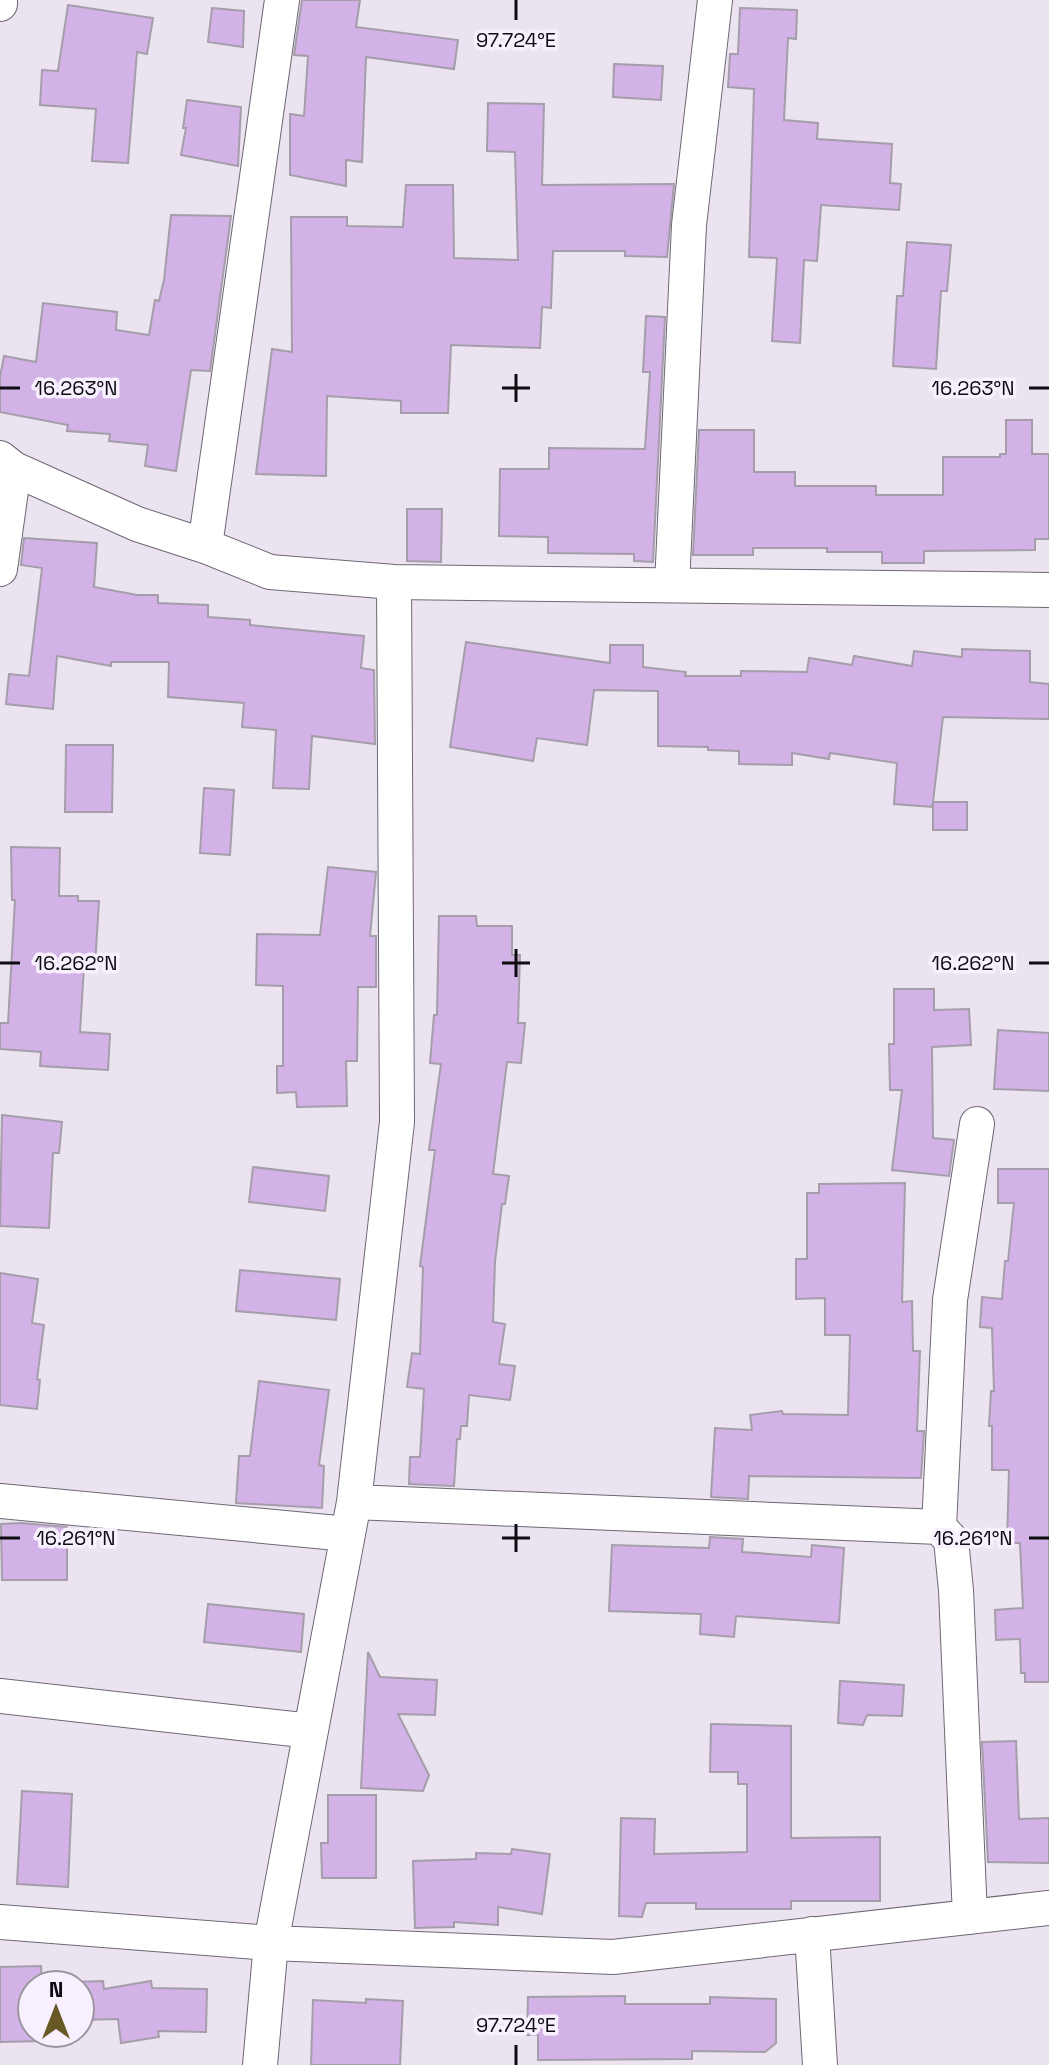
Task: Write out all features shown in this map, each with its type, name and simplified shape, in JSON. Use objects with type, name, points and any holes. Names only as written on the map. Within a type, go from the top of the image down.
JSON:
[{"type":"street","points":[[205,546],[282,0]]},
{"type":"street","points":[[672,585],[689,225],[715,0]]},
{"type":"street","points":[[0,569],[7,464],[137,524],[270,572],[394,582],[1049,590]]},
{"type":"street","points":[[260,2065],[271,1943],[351,1518],[397,1122],[394,582]]},
{"type":"street","points":[[970,1917],[956,1590],[951,1540],[939,1527],[950,1300],[977,1124]]},
{"type":"street","points":[[0,1501],[351,1518],[939,1527]]},
{"type":"street","points":[[0,1696],[311,1731]]},
{"type":"street","points":[[0,1922],[271,1943],[613,1957],[1049,1908]]},
{"type":"street","points":[[812,1934],[820,2065]]},
{"type":"building","points":[[302,0],[360,0],[356,27],[458,40],[454,69],[366,57],[362,162],[346,160],[346,186],[290,175],[290,114],[304,116],[308,56],[294,55]]},
{"type":"building","points":[[68,5],[153,18],[147,54],[137,52],[128,163],[92,161],[96,109],[40,105],[42,70],[58,71]]},
{"type":"building","points":[[212,8],[244,11],[243,47],[208,42]]},
{"type":"building","points":[[740,8],[797,10],[796,39],[788,38],[784,120],[818,123],[817,139],[892,144],[890,183],[901,184],[899,210],[821,205],[817,261],[804,260],[800,343],[772,341],[777,258],[749,257],[754,89],[728,87],[730,54],[738,54]]},
{"type":"building","points":[[614,64],[663,66],[661,100],[613,97]]},
{"type":"building","points":[[187,100],[241,107],[238,166],[181,155]]},
{"type":"building","points":[[488,103],[544,104],[542,185],[674,184],[667,257],[625,256],[625,251],[553,251],[551,308],[542,307],[540,348],[451,345],[448,413],[401,413],[401,401],[327,396],[326,476],[256,474],[272,349],[292,352],[291,217],[347,217],[347,226],[403,227],[406,185],[453,185],[454,258],[518,260],[515,152],[487,151]]},
{"type":"building","points":[[171,215],[231,216],[210,371],[191,370],[176,471],[145,466],[148,445],[109,441],[110,434],[67,431],[68,425],[0,412],[0,377],[4,356],[36,362],[43,303],[117,312],[116,330],[149,335],[155,300],[159,301],[164,280]]},
{"type":"building","points":[[907,242],[951,245],[947,291],[941,291],[936,369],[893,366],[897,296],[903,296]]},
{"type":"building","points":[[646,316],[665,317],[653,562],[634,561],[634,554],[548,553],[548,537],[499,536],[500,469],[549,469],[549,448],[645,449],[650,372],[643,372]]},
{"type":"building","points":[[1006,420],[1032,420],[1032,454],[1049,454],[1049,539],[1035,539],[1035,550],[924,551],[924,563],[882,563],[882,552],[827,552],[827,548],[753,548],[753,555],[693,555],[699,430],[754,430],[754,472],[795,472],[795,486],[876,486],[876,495],[943,495],[943,457],[1000,457],[1000,454],[1006,454]]},
{"type":"building","points":[[407,509],[442,509],[441,562],[407,561]]},
{"type":"building","points":[[24,538],[97,543],[94,587],[137,595],[158,595],[158,603],[208,605],[208,617],[250,620],[250,625],[364,636],[361,668],[374,670],[375,744],[312,736],[309,789],[273,788],[276,730],[242,727],[244,703],[168,697],[169,662],[111,662],[111,666],[57,656],[53,709],[6,704],[9,674],[29,676],[42,568],[21,565]]},
{"type":"building","points":[[466,642],[610,663],[610,645],[643,645],[643,667],[686,672],[685,676],[741,676],[741,671],[807,672],[809,658],[852,665],[854,656],[912,666],[914,651],[962,657],[962,649],[1030,651],[1030,682],[1049,684],[1049,719],[943,717],[932,807],[894,804],[897,763],[830,753],[829,759],[792,753],[792,765],[739,764],[739,751],[658,746],[658,691],[594,690],[587,745],[537,738],[533,761],[450,747]]},
{"type":"building","points":[[66,745],[113,745],[112,812],[65,812]]},
{"type":"building","points":[[204,788],[234,790],[230,855],[200,853]]},
{"type":"building","points":[[933,802],[967,802],[967,830],[933,830]]},
{"type":"building","points":[[11,847],[60,848],[59,896],[78,896],[78,901],[99,901],[95,966],[84,966],[80,1032],[110,1034],[108,1070],[40,1066],[41,1052],[0,1049],[0,1023],[8,1023],[15,900],[12,900]]},
{"type":"building","points":[[328,867],[376,872],[370,936],[376,936],[376,987],[358,987],[357,1061],[346,1061],[347,1106],[297,1107],[296,1092],[277,1093],[277,1066],[283,1066],[283,986],[256,985],[257,934],[320,935]]},
{"type":"building","points":[[439,916],[476,916],[477,926],[512,926],[512,955],[520,955],[518,1023],[525,1023],[521,1063],[507,1062],[493,1174],[509,1176],[505,1204],[502,1204],[495,1262],[493,1322],[505,1324],[499,1364],[515,1366],[510,1400],[469,1395],[467,1426],[461,1426],[460,1439],[457,1439],[454,1486],[409,1484],[410,1457],[420,1457],[424,1389],[407,1387],[412,1353],[420,1354],[423,1267],[420,1266],[435,1150],[429,1150],[441,1064],[430,1063],[434,1015],[437,1015]]},
{"type":"building","points":[[894,989],[934,989],[934,1010],[969,1009],[971,1045],[932,1047],[933,1138],[954,1140],[949,1176],[892,1170],[902,1090],[890,1090],[889,1044],[894,1044]]},
{"type":"building","points":[[998,1030],[1049,1033],[1049,1091],[994,1089]]},
{"type":"building","points":[[2,1115],[62,1122],[59,1153],[53,1153],[49,1228],[0,1226]]},
{"type":"building","points":[[253,1167],[329,1176],[325,1211],[249,1202]]},
{"type":"building","points":[[998,1169],[1049,1169],[1049,1682],[1025,1682],[1025,1673],[1021,1673],[1020,1639],[996,1640],[995,1610],[1023,1608],[1020,1543],[1007,1543],[1009,1470],[992,1470],[992,1426],[989,1426],[991,1391],[994,1391],[992,1328],[980,1327],[982,1297],[1002,1299],[1005,1261],[1008,1261],[1014,1203],[998,1203]]},
{"type":"building","points":[[905,1183],[902,1302],[912,1301],[913,1351],[920,1351],[917,1431],[924,1431],[921,1478],[749,1476],[748,1499],[711,1497],[715,1428],[752,1430],[750,1415],[782,1411],[783,1414],[848,1415],[850,1335],[825,1335],[825,1298],[796,1299],[796,1259],[807,1259],[807,1193],[819,1193],[819,1184]]},
{"type":"building","points":[[240,1270],[340,1279],[336,1320],[236,1311]]},
{"type":"building","points":[[0,1273],[38,1279],[32,1323],[44,1325],[37,1379],[40,1380],[37,1409],[0,1405]]},
{"type":"building","points":[[259,1381],[329,1390],[319,1465],[324,1466],[322,1508],[236,1503],[239,1456],[250,1456]]},
{"type":"building","points":[[1,1524],[67,1527],[67,1580],[2,1580]]},
{"type":"building","points":[[710,1537],[743,1539],[742,1552],[811,1557],[812,1545],[844,1548],[839,1623],[736,1616],[734,1637],[700,1634],[701,1614],[609,1611],[612,1545],[709,1548]]},
{"type":"building","points":[[208,1604],[304,1614],[301,1652],[204,1642]]},
{"type":"building","points":[[368,1652],[380,1677],[437,1680],[435,1715],[398,1714],[429,1775],[423,1791],[361,1788]]},
{"type":"building","points":[[840,1681],[904,1685],[902,1716],[867,1715],[863,1725],[838,1723]]},
{"type":"building","points":[[711,1724],[791,1726],[791,1838],[880,1837],[880,1901],[791,1901],[791,1909],[696,1909],[696,1903],[646,1903],[642,1917],[619,1916],[621,1818],[655,1819],[654,1854],[747,1852],[747,1784],[738,1784],[738,1772],[710,1772]]},
{"type":"building","points":[[1016,1741],[1019,1819],[1049,1818],[1049,1863],[988,1862],[982,1742]]},
{"type":"building","points":[[22,1791],[72,1794],[68,1887],[17,1884]]},
{"type":"building","points":[[328,1795],[376,1795],[376,1878],[322,1878],[321,1843],[328,1843]]},
{"type":"building","points":[[512,1849],[550,1854],[542,1914],[498,1907],[498,1925],[454,1922],[454,1927],[415,1928],[413,1861],[476,1859],[476,1853],[511,1854]]},
{"type":"building","points":[[41,1966],[41,1969],[16,1969],[16,2042],[0,2042],[0,1967]]},
{"type":"building","points":[[96,1981],[103,1981],[104,1989],[151,1981],[152,1988],[207,1989],[206,2032],[158,2031],[159,2037],[121,2043],[118,2019],[96,2020]]},
{"type":"building","points":[[625,1996],[625,2004],[710,2004],[710,1997],[776,1999],[776,2043],[765,2052],[692,2051],[692,2059],[538,2060],[538,2035],[527,2035],[528,1997]]},
{"type":"building","points":[[366,1999],[403,2001],[400,2065],[311,2065],[313,2000],[366,2003]]}]
